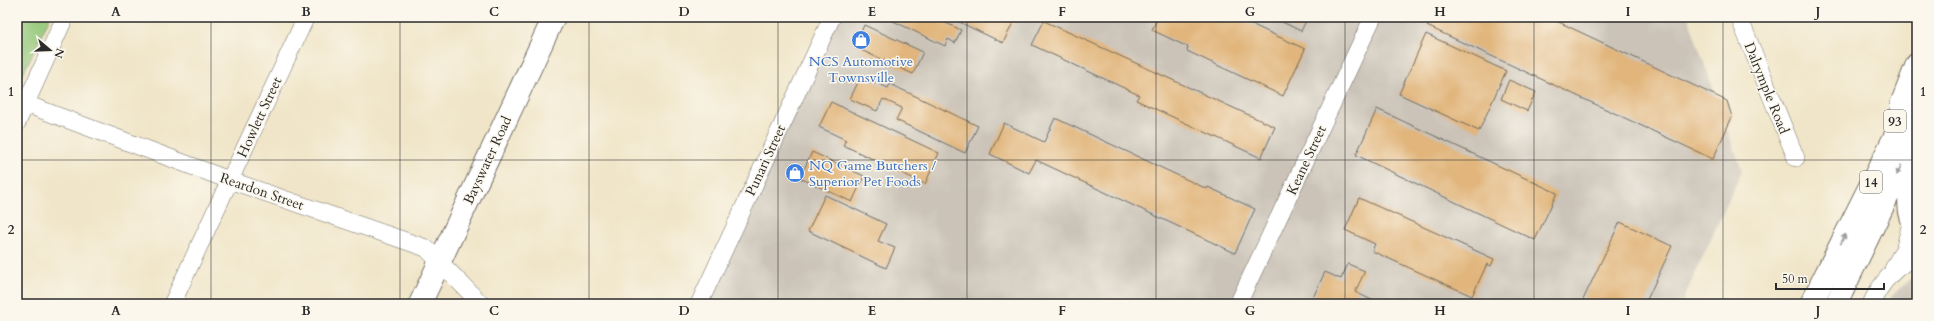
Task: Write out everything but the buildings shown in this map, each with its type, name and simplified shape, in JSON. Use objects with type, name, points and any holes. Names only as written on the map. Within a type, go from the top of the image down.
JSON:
[{"type":"main road","name":"Bayswater Road","points":[[435,304],[445,268],[554,17]]},
{"type":"main road","name":"Bayswater Road","points":[[420,304],[445,268],[569,17]]},
{"type":"main road","name":"93","points":[[1873,177],[1917,64]]},
{"type":"main road","name":"14","points":[[1811,304],[1873,177],[1917,92]]},
{"type":"main road","name":"14","points":[[1836,304],[1917,135]]},
{"type":"main road","points":[[1914,222],[1910,192],[1917,166]]},
{"type":"street","points":[[17,123],[65,17]]},
{"type":"street","name":"Howlett Street","points":[[172,304],[306,17]]},
{"type":"street","name":"Punari Street","points":[[699,304],[832,17]]},
{"type":"street","name":"Keane Street","points":[[1238,304],[1373,17]]},
{"type":"street","name":"Dalrymple Road","points":[[1739,17],[1796,158]]},
{"type":"street","name":"Reardon Street","points":[[26,104],[229,180],[426,248],[481,304]]},
{"type":"street","points":[[1871,304],[1877,291],[1890,274],[1905,247],[1914,222]]},
{"type":"street","points":[[1890,274],[1904,262],[1917,256]]},
{"type":"shaded area","points":[[831,17],[1688,17],[1742,171],[1681,304],[695,304]]},
{"type":"shaded area","points":[[1917,272],[1917,304],[1888,304],[1891,297]]},
{"type":"green space","points":[[17,17],[50,17],[17,86]]},
{"type":"place","name":"NCS Automotive Townsville","points":[[861,40]]},
{"type":"place","name":"NQ Game Butchers / Superior Pet Foods","points":[[795,173]]}]
